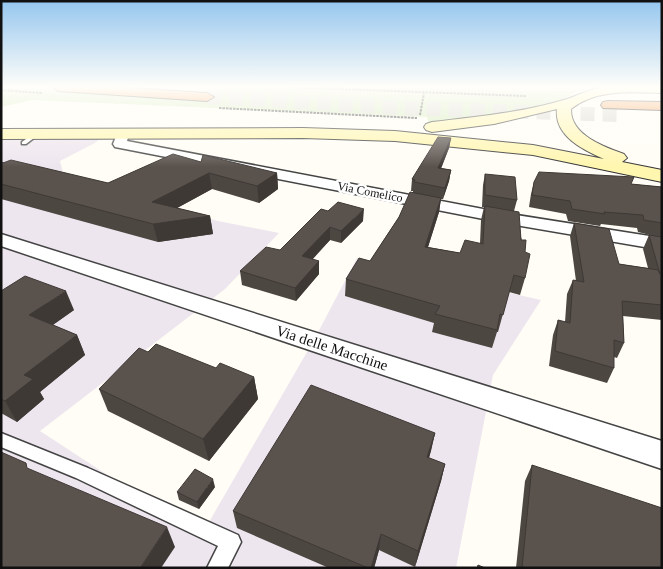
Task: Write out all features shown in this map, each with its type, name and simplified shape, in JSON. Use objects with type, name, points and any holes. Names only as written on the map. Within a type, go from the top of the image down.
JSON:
[{"type":"highway","points":[[648,114],[662,115]]},
{"type":"main road","points":[[303,133],[422,128],[494,119],[513,114]]},
{"type":"main road","points":[[563,114],[563,118],[569,129],[578,137],[612,156],[662,175]]},
{"type":"main road","points":[[1,134],[30,138],[123,134],[303,133],[404,136],[533,150],[662,175]]},
{"type":"street","name":"Via Comelico","points":[[123,134],[120,144],[504,218],[662,244]]},
{"type":"street","name":"Via delle Macchine","points":[[1,240],[662,455]]},
{"type":"lane","points":[[1,440],[82,473],[231,542],[217,568]]},
{"type":"path","points":[[420,114],[419,118],[422,128]]},
{"type":"shaded area","points":[[1,135],[104,135],[95,143],[60,161],[64,177],[218,221],[279,233],[225,289],[40,431],[201,536],[315,338],[357,258],[541,300],[493,375],[456,568],[1,568]]},
{"type":"green space","points":[[347,114],[514,114],[429,124],[427,117]]},
{"type":"building","points":[[438,137],[451,138],[438,168],[451,170],[445,188],[414,182],[415,180],[412,179]]},
{"type":"building","points":[[173,154],[201,162],[203,155],[277,173],[257,186],[209,173],[152,202],[210,216],[153,224],[1,184],[1,162],[11,160],[108,183]]},
{"type":"building","points":[[539,172],[634,177],[631,184],[662,187],[662,223],[644,220],[643,215],[604,212],[605,214],[572,209],[570,201],[532,195],[534,182]]},
{"type":"building","points":[[485,174],[515,177],[517,200],[485,195]]},
{"type":"building","points":[[410,192],[441,198],[425,247],[460,253],[465,240],[483,244],[485,206],[519,212],[521,240],[526,240],[525,252],[530,254],[525,278],[514,275],[503,315],[500,314],[497,330],[435,314],[440,306],[346,279],[359,258],[370,261],[399,217]]},
{"type":"building","points":[[338,202],[364,209],[341,231],[330,227],[302,256],[319,261],[295,288],[240,271],[266,247],[280,250],[321,209],[328,211]]},
{"type":"building","points":[[574,223],[609,229],[619,264],[658,270],[660,274],[649,235],[662,237],[662,305],[622,301],[624,343],[614,340],[614,368],[555,351],[558,320],[570,323],[573,280],[584,282]]},
{"type":"building","points":[[25,276],[66,291],[29,315],[77,335],[24,375],[33,379],[5,401],[1,399],[1,291]]},
{"type":"building","points":[[156,344],[216,368],[220,363],[254,377],[203,439],[99,389],[139,348],[148,352]]},
{"type":"building","points":[[311,385],[435,433],[427,457],[445,464],[418,551],[381,534],[371,568],[368,568],[233,511]]},
{"type":"building","points":[[1,452],[26,463],[27,468],[167,527],[140,568],[1,568]]},
{"type":"building","points":[[532,465],[662,508],[662,568],[522,568]]},
{"type":"building","points":[[195,469],[213,479],[197,502],[177,492]]},
{"type":"tunnel","points":[[574,114],[619,115]]}]
